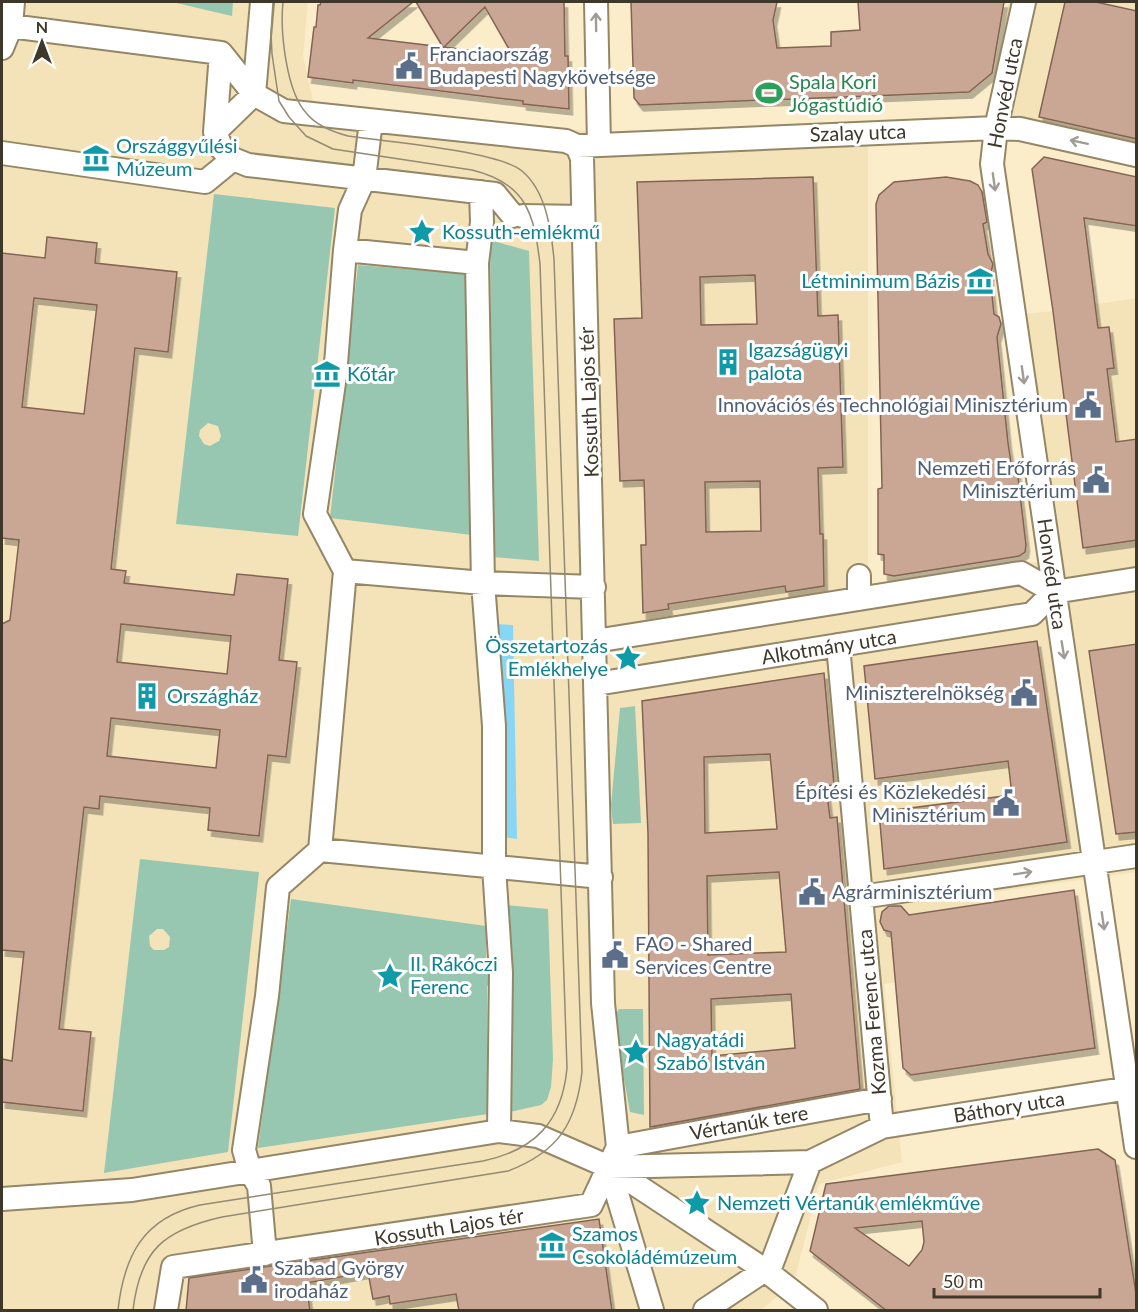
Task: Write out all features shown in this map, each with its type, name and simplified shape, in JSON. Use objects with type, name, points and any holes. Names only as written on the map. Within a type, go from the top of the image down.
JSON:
[{"type":"street","points":[[2,48],[13,2]]},
{"type":"street","points":[[215,132],[254,93],[262,2]]},
{"type":"street","name":"Kossuth Lajos tér","points":[[166,1311],[173,1267],[591,1205],[618,1147],[603,1003],[583,217],[582,158],[588,145],[596,2]]},
{"type":"street","name":"Honvéd utca","points":[[1024,2],[996,128],[992,164],[1095,863],[1132,1087],[1137,1147]]},
{"type":"street","points":[[6,25],[221,53],[254,93],[284,111],[588,145]]},
{"type":"street","points":[[221,53],[215,132],[222,150],[232,159],[248,165],[495,194],[518,216],[583,217]]},
{"type":"street","points":[[266,1254],[259,1186],[250,1171],[244,1150],[267,996],[267,947],[279,887],[320,850],[323,709],[345,571],[315,514],[326,424],[335,376],[350,210],[364,179],[371,121]]},
{"type":"street","name":"Szalay utca","points":[[588,145],[996,128],[1020,129],[1137,155]]},
{"type":"street","points":[[2,153],[205,182],[232,159]]},
{"type":"street","points":[[481,192],[482,222],[477,262],[483,583],[494,726],[494,867],[501,987],[499,1131]]},
{"type":"street","points":[[345,250],[477,262]]},
{"type":"street","points":[[345,571],[483,583],[594,587]]},
{"type":"street","points":[[595,641],[1021,573],[1054,592],[1137,579]]},
{"type":"street","points":[[859,576],[859,599]]},
{"type":"street","name":"Alkotmány utca","points":[[596,684],[1032,614],[1054,592]]},
{"type":"street","name":"Kozma Ferenc utca","points":[[838,645],[882,1127]]},
{"type":"street","points":[[320,850],[601,878]]},
{"type":"street","points":[[861,897],[1137,856]]},
{"type":"street","name":"Báthory utca","points":[[882,1127],[1132,1087]]},
{"type":"street","name":"Vértanúk tere","points":[[618,1147],[880,1100]]},
{"type":"street","name":"Vértanúk tere","points":[[609,1167],[810,1162],[882,1127]]},
{"type":"street","points":[[2,1199],[132,1190],[499,1131],[538,1136],[609,1167],[765,1270],[816,1311]]},
{"type":"street","points":[[705,1311],[772,1263],[810,1162]]},
{"type":"street","points":[[609,1167],[652,1311]]},
{"type":"shaded area","points":[[2,2],[308,2],[303,55],[314,106],[598,132],[868,121],[868,590],[1044,561],[1013,315],[1136,298],[1136,872],[980,894],[988,970],[884,984],[902,1162],[819,1184],[794,1282],[761,1310],[2,1310]]},
{"type":"shaded area","points":[[1009,2],[1136,2],[1136,147],[1024,122],[989,103]]},
{"type":"green space","points":[[172,2],[233,2],[232,16]]},
{"type":"green space","points":[[214,194],[335,208],[298,536],[176,524]],"holes":[[[208,423],[218,426],[221,436],[219,441],[210,446],[204,444],[199,436],[200,430]]]},
{"type":"green space","points":[[490,240],[529,251],[539,561],[493,557]]},
{"type":"green space","points":[[358,265],[466,274],[472,535],[330,518]]},
{"type":"green space","points":[[635,706],[641,823],[613,824],[611,805],[620,708]]},
{"type":"green space","points":[[140,859],[259,872],[228,1152],[104,1173]],"holes":[[[157,929],[163,929],[170,937],[169,947],[164,950],[154,950],[150,946],[149,936]]]},
{"type":"green space","points":[[291,899],[486,926],[486,974],[493,975],[494,985],[487,986],[488,1114],[258,1148]]},
{"type":"green space","points":[[505,905],[548,909],[553,1059],[551,1087],[547,1100],[541,1105],[510,1112]]},
{"type":"green space","points":[[619,1009],[643,1009],[644,1115],[630,1112],[613,1018]]},
{"type":"water","points":[[497,624],[513,625],[517,839],[502,837]]},
{"type":"building","points":[[321,2],[413,2],[368,38],[443,47],[416,2],[564,2],[569,109],[523,104],[523,101],[353,80],[353,83],[308,77],[314,27],[316,27],[318,5]],"holes":[[[485,7],[513,56],[444,47]]]},
{"type":"building","points":[[631,2],[777,2],[773,20],[777,48],[831,46],[831,32],[860,30],[858,2],[1004,2],[992,73],[969,92],[640,105],[634,98]]},
{"type":"building","points":[[1065,2],[1096,2],[1137,11],[1137,139],[1039,117]]},
{"type":"building","points":[[1044,157],[1137,177],[1137,226],[1084,218],[1098,328],[1109,327],[1114,368],[1107,369],[1116,442],[1137,439],[1137,540],[1083,548],[1053,311],[1032,169]]},
{"type":"building","name":"Igazságügyi palota","points":[[813,177],[818,316],[838,315],[843,467],[818,468],[824,586],[786,592],[785,586],[668,604],[669,609],[643,613],[641,545],[646,545],[644,480],[620,481],[614,319],[642,318],[637,182]],"holes":[[[755,275],[757,324],[701,325],[700,277]],[[760,481],[761,531],[706,532],[705,482]]]},
{"type":"building","points":[[946,177],[970,181],[978,185],[982,192],[987,222],[983,224],[988,254],[993,264],[990,276],[994,314],[999,317],[1001,324],[997,337],[1008,443],[1012,469],[1017,469],[1026,545],[1025,552],[1019,556],[894,576],[884,574],[884,555],[878,554],[878,489],[882,488],[876,204],[879,195],[894,182]]},
{"type":"building","name":"Országház","points":[[47,237],[97,243],[95,263],[177,272],[168,352],[135,348],[111,569],[126,571],[124,583],[234,595],[237,574],[288,579],[279,660],[297,662],[286,757],[268,755],[259,836],[208,830],[210,808],[100,796],[99,809],[84,807],[59,1029],[91,1032],[83,1111],[2,1102],[2,1059],[12,1061],[24,952],[2,950],[2,624],[10,620],[19,540],[2,538],[2,253],[45,258]],"holes":[[[34,298],[97,305],[84,414],[22,407]],[[121,624],[231,636],[227,674],[117,662]],[[111,718],[220,730],[216,768],[107,756]]]},
{"type":"building","points":[[1037,641],[1067,842],[884,869],[879,812],[1012,795],[1008,761],[875,779],[864,666]]},
{"type":"building","points":[[1137,644],[1137,832],[1116,834],[1089,651]]},
{"type":"building","name":"Agrárminisztérium","points":[[824,673],[834,785],[826,786],[830,818],[837,817],[860,1089],[650,1127],[648,833],[642,701]],"holes":[[[770,754],[777,829],[705,833],[704,757]],[[779,872],[786,952],[708,955],[707,876]],[[791,994],[795,1048],[712,1056],[711,999]]]},
{"type":"building","points":[[1074,890],[1095,1048],[911,1075],[903,1068],[891,932],[884,930],[880,922],[882,912],[889,906],[901,906],[909,915]]},
{"type":"building","points":[[1098,1149],[1115,1160],[1137,1311],[887,1311],[810,1251],[826,1184]],"holes":[[[922,1221],[924,1242],[922,1250],[909,1266],[855,1228]]]},
{"type":"building","points":[[599,1219],[612,1311],[459,1311],[456,1294],[390,1304],[389,1296],[373,1299],[368,1272],[306,1283],[310,1311],[186,1311],[189,1278]]},
{"type":"tram line","points":[[118,1310],[125,1273],[132,1256],[140,1242],[164,1219],[200,1205],[483,1161],[501,1156],[531,1141],[543,1131],[559,1104],[567,1068],[540,264],[530,215],[516,192],[505,183],[490,176],[472,170],[333,149],[306,136],[289,117],[279,101],[272,54],[273,2]]},
{"type":"tram line","points":[[133,1310],[136,1289],[142,1272],[158,1246],[170,1236],[202,1222],[508,1171],[525,1163],[540,1155],[562,1134],[575,1107],[582,1072],[554,259],[546,211],[530,179],[522,171],[509,164],[466,152],[348,136],[316,122],[300,104],[289,77],[284,44],[283,2]]},
{"type":"place","name":"Franciaország Budapesti Nagykövetsége","points":[[409,66]]},
{"type":"place","name":"Spala Kori Jógastúdió","points":[[769,93]]},
{"type":"place","name":"Országgyűlési Múzeum","points":[[96,158]]},
{"type":"place","name":"Kossuth-emlékmű","points":[[422,232]]},
{"type":"place","name":"Létminimum Bázis","points":[[980,281]]},
{"type":"place","name":"Igazságügyi palota","points":[[728,362]]},
{"type":"place","name":"Kőtár","points":[[327,374]]},
{"type":"place","name":"Innovációs és Technológiai Minisztérium","points":[[1088,405]]},
{"type":"place","name":"Nemzeti Erőforrás Minisztérium","points":[[1096,480]]},
{"type":"place","name":"Összetartozás Emlékhelye","points":[[628,658]]},
{"type":"place","name":"Miniszterelnökség","points":[[1024,693]]},
{"type":"place","name":"Országház","points":[[147,696]]},
{"type":"place","name":"Építési és Közlekedési Minisztérium","points":[[1006,803]]},
{"type":"place","name":"Agrárminisztérium","points":[[812,892]]},
{"type":"place","name":"FAO - Shared Services Centre","points":[[615,955]]},
{"type":"place","name":"II. Rákóczi Ferenc","points":[[390,976]]},
{"type":"place","name":"Nagyatádi Szabó István","points":[[636,1052]]},
{"type":"place","name":"Nemzeti Vértanúk emlékműve","points":[[697,1203]]},
{"type":"place","name":"Szamos Csokoládémúzeum","points":[[552,1245]]},
{"type":"place","name":"Szabad György irodaház","points":[[254,1280]]}]
